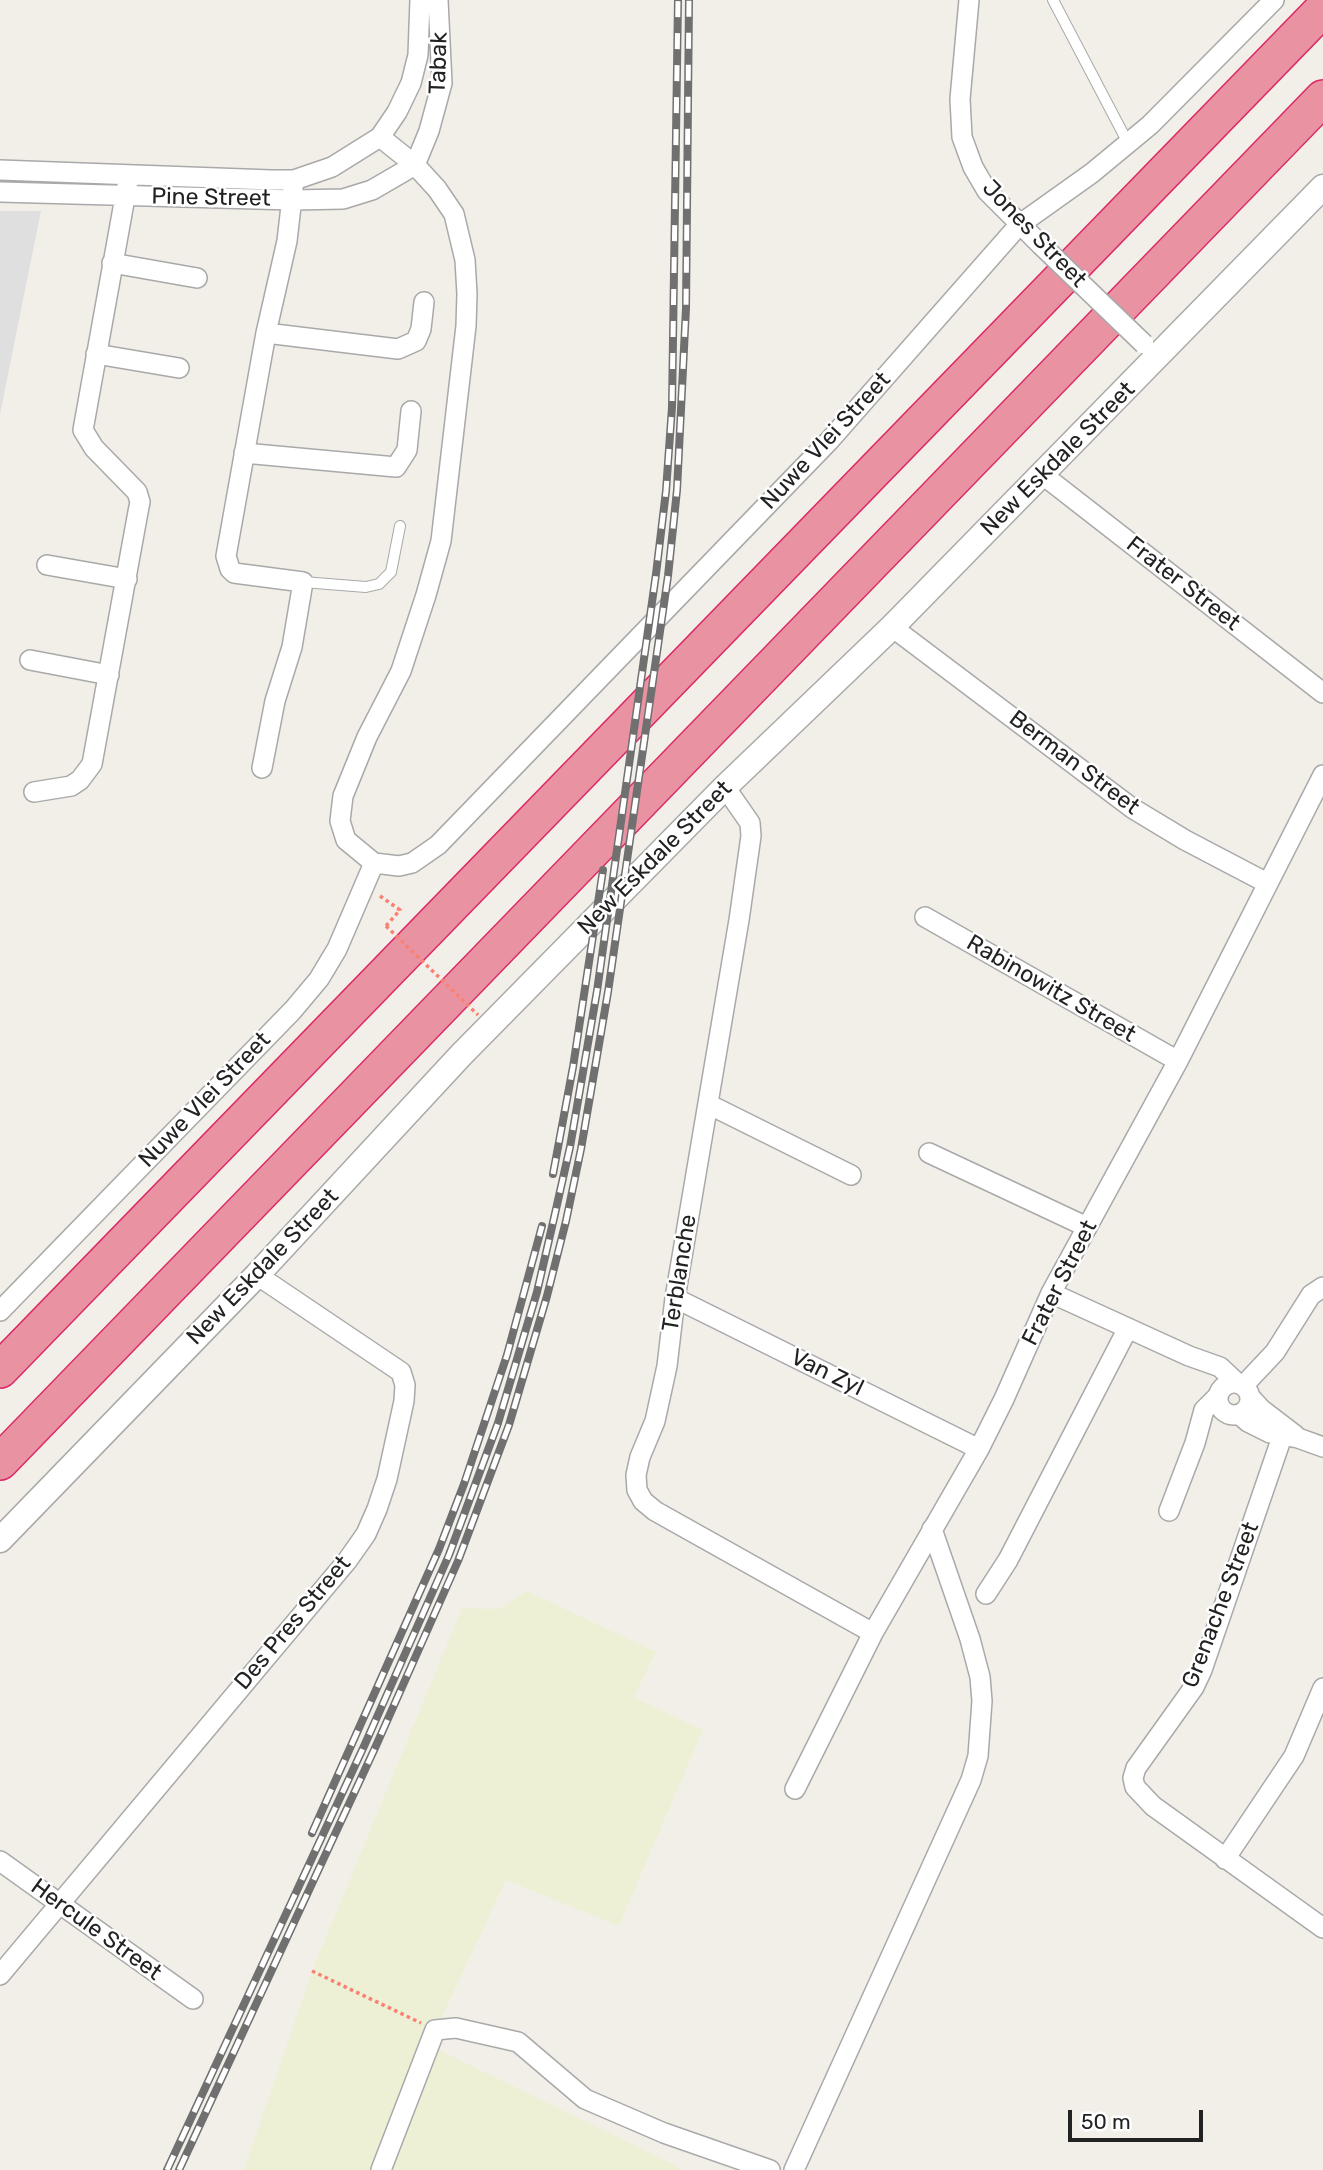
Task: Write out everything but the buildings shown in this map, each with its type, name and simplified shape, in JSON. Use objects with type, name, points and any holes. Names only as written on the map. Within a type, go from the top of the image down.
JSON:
[{"type":"highway","points":[[0,1370],[1323,9]]},
{"type":"highway","points":[[0,1462],[1323,98]]},
{"type":"highway","points":[[0,1363],[83,1284]]},
{"type":"street","name":"Tabak","points":[[380,137],[397,112],[411,83],[418,55],[420,0]]},
{"type":"street","name":"Tabak","points":[[415,164],[437,108],[442,83],[438,0]]},
{"type":"street","name":"Jones Street","points":[[969,0],[960,99],[962,137],[972,167],[987,191],[1019,225],[1151,351]]},
{"type":"street","name":"Nuwe Vlei Street","points":[[0,1311],[293,1010],[319,979],[337,949],[374,863],[398,866],[412,863],[438,845],[829,441],[1019,225],[1128,144],[1167,109],[1274,0]]},
{"type":"street","points":[[374,863],[346,840],[340,821],[343,796],[367,737],[401,671],[441,541],[466,326],[465,260],[454,214],[415,164],[380,137]]},
{"type":"street","name":"Pine Street","points":[[0,170],[294,180],[332,167],[380,137]]},
{"type":"street","name":"Pine Street","points":[[0,192],[126,197],[343,199],[389,181],[415,164]]},
{"type":"street","points":[[34,792],[71,786],[86,773],[94,755],[140,502],[137,492],[94,447],[83,430],[129,175]]},
{"type":"street","points":[[262,768],[275,701],[292,647],[303,582],[240,575],[230,569],[226,556],[266,333],[287,241],[294,180]]},
{"type":"street","name":"New Eskdale Street","points":[[0,1540],[257,1275],[461,1055],[724,787],[892,627],[1042,475],[1151,351],[1323,187]]},
{"type":"street","points":[[112,262],[197,278]]},
{"type":"street","points":[[266,333],[398,349],[416,341],[421,329],[424,302]]},
{"type":"street","points":[[96,354],[179,368]]},
{"type":"street","points":[[244,453],[396,467],[407,450],[411,411]]},
{"type":"street","name":"Frater Street","points":[[1042,475],[1323,693]]},
{"type":"street","points":[[47,565],[127,579]]},
{"type":"street","name":"Berman Street","points":[[892,627],[1132,808],[1185,840],[1267,883]]},
{"type":"street","points":[[30,660],[110,675]]},
{"type":"street","name":"Frater Street","points":[[795,1790],[873,1633],[979,1449],[1051,1293],[1178,1061],[1323,775]]},
{"type":"street","name":"Terblanche","points":[[724,787],[750,823],[751,836],[740,920],[675,1298],[661,1395],[655,1420],[640,1457],[636,1475],[637,1490],[643,1501],[655,1511],[873,1633]]},
{"type":"street","name":"Rabinowitz Street","points":[[925,917],[1178,1061]]},
{"type":"street","points":[[708,1104],[851,1175]]},
{"type":"street","points":[[929,1153],[1087,1227]]},
{"type":"street","name":"Des Pres Street","points":[[0,1975],[347,1561],[366,1534],[387,1479],[404,1401],[405,1385],[401,1372],[257,1275]]},
{"type":"street","points":[[1169,1511],[1195,1443],[1204,1410],[1233,1396],[1275,1352],[1311,1295],[1323,1287]]},
{"type":"street","points":[[1051,1293],[1189,1356],[1233,1396],[1261,1409],[1289,1434],[1323,1447]]},
{"type":"street","name":"Van Zyl","points":[[675,1298],[979,1449]]},
{"type":"street","points":[[986,1594],[1027,1525],[1128,1328]]},
{"type":"street","name":"Grenache Street","points":[[1289,1434],[1202,1670],[1187,1697],[1136,1768],[1133,1778],[1141,1796],[1323,1928]]},
{"type":"street","points":[[794,2170],[971,1780],[978,1756],[982,1701],[980,1677],[970,1639],[932,1529]]},
{"type":"street","points":[[1225,1859],[1294,1756],[1323,1688]]},
{"type":"street","name":"Hercule Street","points":[[0,1861],[193,1999]]},
{"type":"street","points":[[381,2170],[435,2030],[456,2028],[519,2042],[585,2099],[664,2133],[770,2170]]},
{"type":"lane","points":[[1053,0],[1128,144]]},
{"type":"lane","points":[[303,582],[366,587],[379,584],[391,572],[400,526]]},
{"type":"path","points":[[375,893],[400,910],[386,926],[478,1015]]},
{"type":"path","points":[[312,1972],[435,2030]]},
{"type":"shaded area","points":[[0,211],[41,211],[0,414]]},
{"type":"green space","points":[[527,1591],[656,1652],[634,1697],[703,1730],[619,1926],[506,1880],[429,2045],[677,2166],[680,2170],[244,2170],[312,1971],[462,1608],[499,1609]]},
{"type":"railway","points":[[167,2170],[365,1744],[449,1555],[498,1423],[537,1292],[570,1147],[597,991],[666,491],[672,407],[678,0]]},
{"type":"railway","points":[[179,2170],[375,1748],[458,1561],[509,1425],[566,1221],[608,992],[668,576],[677,490],[686,308],[689,0]]},
{"type":"railway","points":[[553,1174],[573,1067],[603,870]]},
{"type":"railway","points":[[312,1833],[439,1549],[464,1484],[507,1355],[542,1226]]}]
